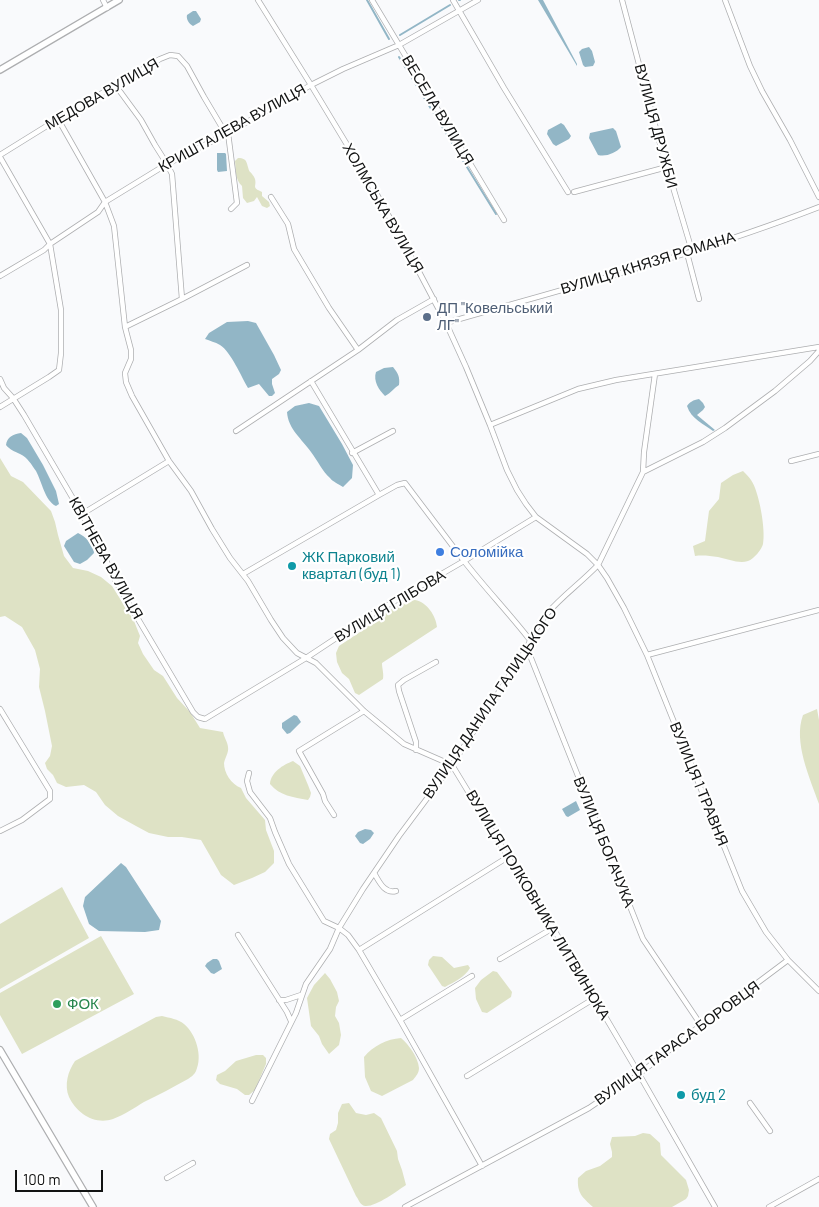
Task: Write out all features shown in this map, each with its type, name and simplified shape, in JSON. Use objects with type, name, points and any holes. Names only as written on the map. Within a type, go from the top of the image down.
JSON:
[{"type":"street","points":[[103,0],[107,8]]},
{"type":"street","points":[[0,70],[119,0]]},
{"type":"street","name":"ХОЛМСЬКА ВУЛИЦЯ","points":[[258,0],[374,190],[434,299],[466,368],[507,470],[517,490],[536,516],[587,554],[598,565]]},
{"type":"street","name":"ВЕСЕЛА ВУЛИЦЯ","points":[[372,0],[504,220]]},
{"type":"street","points":[[453,0],[504,88],[571,192],[667,167]]},
{"type":"street","name":"КРИШТАЛЕВА ВУЛИЦЯ","points":[[0,276],[44,250],[98,212],[105,202],[167,164],[227,133],[311,84],[399,45],[478,0]]},
{"type":"street","name":"ВУЛИЦЯ ДРУЖБИ","points":[[622,0],[689,252],[699,299]]},
{"type":"street","points":[[725,0],[750,66],[819,197]]},
{"type":"street","name":"МЕДОВА ВУЛИЦЯ","points":[[0,156],[58,119],[170,55],[178,56],[187,66],[204,98],[227,133]]},
{"type":"street","points":[[116,86],[141,120],[172,174],[182,300]]},
{"type":"street","points":[[58,119],[105,202],[114,226],[125,327],[131,350],[131,359],[125,373],[126,382],[169,462],[204,511],[212,529],[230,558],[243,574],[283,638],[297,652],[316,663],[364,710],[404,744],[452,765]]},
{"type":"street","points":[[227,133],[237,203],[231,209]]},
{"type":"street","points":[[0,156],[50,244],[61,310],[59,370],[0,407]]},
{"type":"street","points":[[271,196],[288,224],[294,249],[329,308],[358,350]]},
{"type":"street","name":"ВУЛИЦЯ КНЯЗЯ РОМАНА","points":[[446,322],[689,252],[772,225],[819,207]]},
{"type":"street","points":[[125,327],[182,300],[247,265]]},
{"type":"street","points":[[236,431],[358,350],[397,320],[434,299]]},
{"type":"street","points":[[655,374],[643,472],[703,442],[725,428],[810,361],[819,349]]},
{"type":"street","points":[[490,425],[578,389],[616,380],[819,349]]},
{"type":"street","name":"КВІТНЕВА ВУЛИЦЯ","points":[[0,379],[82,514],[96,538],[115,580],[193,712],[198,717]]},
{"type":"street","points":[[310,381],[378,495]]},
{"type":"street","points":[[352,453],[393,431]]},
{"type":"street","points":[[791,462],[819,454]]},
{"type":"street","points":[[82,514],[169,462]]},
{"type":"street","name":"ВУЛИЦЯ ДАНИЛА ГАЛИЦЬКОГО","points":[[252,1101],[296,1013],[306,984],[330,949],[339,928],[363,888],[398,836],[452,765],[527,648],[544,616],[598,565],[643,472]]},
{"type":"street","points":[[243,574],[378,495],[405,483],[464,561],[530,640]]},
{"type":"street","name":"ВУЛИЦЯ ГЛІБОВА","points":[[198,717],[205,719],[306,658],[374,613],[464,561],[536,516]]},
{"type":"street","name":"ВУЛИЦЯ 1 ТРАВНЯ","points":[[598,565],[624,608],[647,655],[742,891],[766,932],[788,960],[819,991]]},
{"type":"street","points":[[647,655],[819,610]]},
{"type":"street","name":"ВУЛИЦЯ БОГАЧУКА","points":[[527,648],[643,939],[702,1025]]},
{"type":"street","points":[[416,750],[416,742],[398,685],[436,662]]},
{"type":"street","points":[[0,709],[50,791],[50,800],[22,820],[0,831]]},
{"type":"street","points":[[334,815],[324,801],[300,751],[364,710]]},
{"type":"street","name":"ВУЛИЦЯ ПОЛКОВНИКА ЛИТВИНЮКА","points":[[452,765],[595,998],[715,1207]]},
{"type":"street","points":[[249,773],[247,781],[250,792],[270,818],[274,832],[289,864],[324,922],[339,928],[348,935],[360,950],[482,1166]]},
{"type":"street","points":[[360,950],[508,858]]},
{"type":"street","points":[[374,872],[386,890],[390,892],[396,890]]},
{"type":"street","points":[[500,959],[553,928]]},
{"type":"street","points":[[238,935],[291,1021]]},
{"type":"street","name":"ВУЛИЦЯ ТАРАСА БОРОВЦЯ","points":[[405,1207],[589,1108],[639,1074],[788,960]]},
{"type":"street","points":[[400,1020],[472,976]]},
{"type":"street","points":[[279,1000],[286,1000],[301,995]]},
{"type":"street","points":[[467,1076],[595,998]]},
{"type":"street","points":[[0,1050],[93,1207]]},
{"type":"street","points":[[750,1103],[770,1131]]},
{"type":"street","points":[[167,1178],[193,1163]]},
{"type":"street","points":[[769,1207],[819,1179]]},
{"type":"green space","points":[[238,158],[242,158],[247,162],[250,172],[255,178],[255,188],[262,192],[262,196],[269,202],[270,206],[267,208],[262,206],[257,197],[254,201],[247,203],[243,198],[242,186],[238,181],[236,171],[235,161]]},
{"type":"green space","points":[[0,458],[11,476],[23,482],[51,511],[64,556],[73,568],[88,571],[101,577],[112,586],[134,621],[140,636],[138,643],[143,654],[154,670],[163,676],[200,728],[223,732],[228,747],[224,763],[227,774],[234,784],[241,788],[246,798],[265,820],[266,830],[274,851],[274,863],[265,872],[234,885],[221,875],[201,840],[149,833],[118,816],[105,805],[96,792],[84,785],[66,787],[57,783],[47,769],[45,763],[50,756],[52,746],[39,687],[40,669],[35,650],[22,627],[5,616],[0,617]]},
{"type":"green space","points":[[743,471],[754,485],[759,501],[764,530],[761,548],[753,558],[745,562],[712,556],[695,556],[693,546],[705,541],[709,511],[719,499],[721,483]]},
{"type":"green space","points":[[415,600],[430,610],[435,618],[437,627],[382,663],[383,679],[359,695],[355,693],[349,679],[342,673],[337,662],[336,653],[339,646],[386,612],[407,601]]},
{"type":"green space","points":[[817,709],[819,720],[819,804],[807,772],[800,737],[803,715]]},
{"type":"green space","points":[[293,761],[300,766],[308,785],[311,793],[308,800],[282,794],[270,784],[275,773]]},
{"type":"green space","name":"ФОК","points":[[62,887],[89,938],[0,989],[0,924]]},
{"type":"green space","name":"ФОК","points":[[101,936],[134,994],[22,1054],[0,1015],[0,993]]},
{"type":"green space","points":[[433,956],[442,957],[454,968],[468,965],[470,968],[462,977],[445,987],[442,986],[428,965],[429,960]]},
{"type":"green space","points":[[493,971],[497,972],[512,992],[511,997],[487,1013],[482,1012],[476,999],[475,988],[481,980]]},
{"type":"green space","points":[[325,973],[337,992],[339,1001],[335,1016],[339,1023],[341,1035],[339,1045],[329,1054],[311,1026],[307,998],[314,985]]},
{"type":"green space","points":[[162,1016],[182,1022],[192,1033],[199,1059],[195,1073],[188,1079],[113,1119],[100,1120],[87,1117],[72,1103],[67,1088],[70,1069],[75,1061],[156,1017]]},
{"type":"green space","points":[[401,1038],[415,1056],[419,1068],[413,1080],[382,1096],[371,1091],[365,1077],[364,1057],[381,1044]]},
{"type":"green space","points":[[256,1055],[263,1055],[266,1058],[266,1064],[255,1090],[249,1095],[220,1084],[216,1080],[217,1075],[225,1071],[236,1061]]},
{"type":"green space","points":[[349,1103],[356,1113],[366,1115],[374,1113],[381,1118],[397,1151],[406,1185],[370,1206],[362,1205],[356,1196],[329,1139],[330,1134],[336,1130],[338,1113],[342,1104]]},
{"type":"green space","points":[[643,1133],[650,1134],[660,1143],[661,1155],[686,1180],[689,1190],[686,1199],[672,1207],[593,1207],[581,1194],[578,1187],[578,1178],[586,1171],[600,1166],[612,1157],[610,1144],[612,1137],[635,1136]]},
{"type":"water","points":[[538,0],[543,0],[577,66]]},
{"type":"water","points":[[196,11],[201,19],[200,22],[193,26],[188,21],[187,15]]},
{"type":"water","points":[[589,47],[595,62],[593,66],[585,67],[579,52]]},
{"type":"water","points":[[561,123],[571,136],[556,146],[547,134],[548,130]]},
{"type":"water","points":[[613,128],[616,131],[621,147],[611,154],[598,155],[589,138],[590,133]]},
{"type":"water","points":[[217,153],[226,154],[227,171],[218,172]]},
{"type":"water","points":[[248,321],[256,323],[281,370],[272,379],[275,393],[272,396],[269,396],[259,384],[248,388],[224,348],[205,339],[209,333],[227,322]]},
{"type":"water","points":[[393,367],[398,375],[399,385],[385,396],[377,385],[375,379],[376,372],[384,368]]},
{"type":"water","points":[[699,399],[705,407],[697,415],[715,430],[713,431],[695,418],[689,411],[687,406]]},
{"type":"water","points":[[309,403],[319,406],[353,465],[352,478],[343,487],[333,481],[325,472],[290,424],[287,412],[295,406]]},
{"type":"water","points":[[21,433],[27,438],[56,491],[59,504],[56,506],[46,496],[36,471],[29,461],[6,445],[11,436]]},
{"type":"water","points":[[78,533],[89,541],[94,553],[80,564],[74,562],[64,546],[66,541]]},
{"type":"water","points":[[294,715],[301,722],[287,734],[282,728],[282,723]]},
{"type":"water","points":[[576,801],[580,810],[568,817],[566,816],[562,809]]},
{"type":"water","points":[[365,829],[371,830],[374,833],[363,844],[355,836],[358,832]]},
{"type":"water","points":[[121,863],[126,867],[161,921],[159,930],[145,932],[99,931],[89,924],[83,906],[85,897]]},
{"type":"water","points":[[213,959],[219,961],[222,969],[214,974],[205,966]]},
{"type":"waterway","points":[[367,0],[389,39]]},
{"type":"waterway","points":[[400,35],[450,5]]},
{"type":"waterway","points":[[399,57],[496,214]]},
{"type":"place","name":"ДП \"Ковельський ЛГ\"","points":[[427,317]]},
{"type":"place","name":"Соломійка","points":[[440,552]]},
{"type":"place","name":"ЖК Парковий квартал (буд 1)","points":[[292,566]]},
{"type":"place","name":"ФОК","points":[[57,1004]]},
{"type":"place","name":"буд 2","points":[[681,1095]]}]
